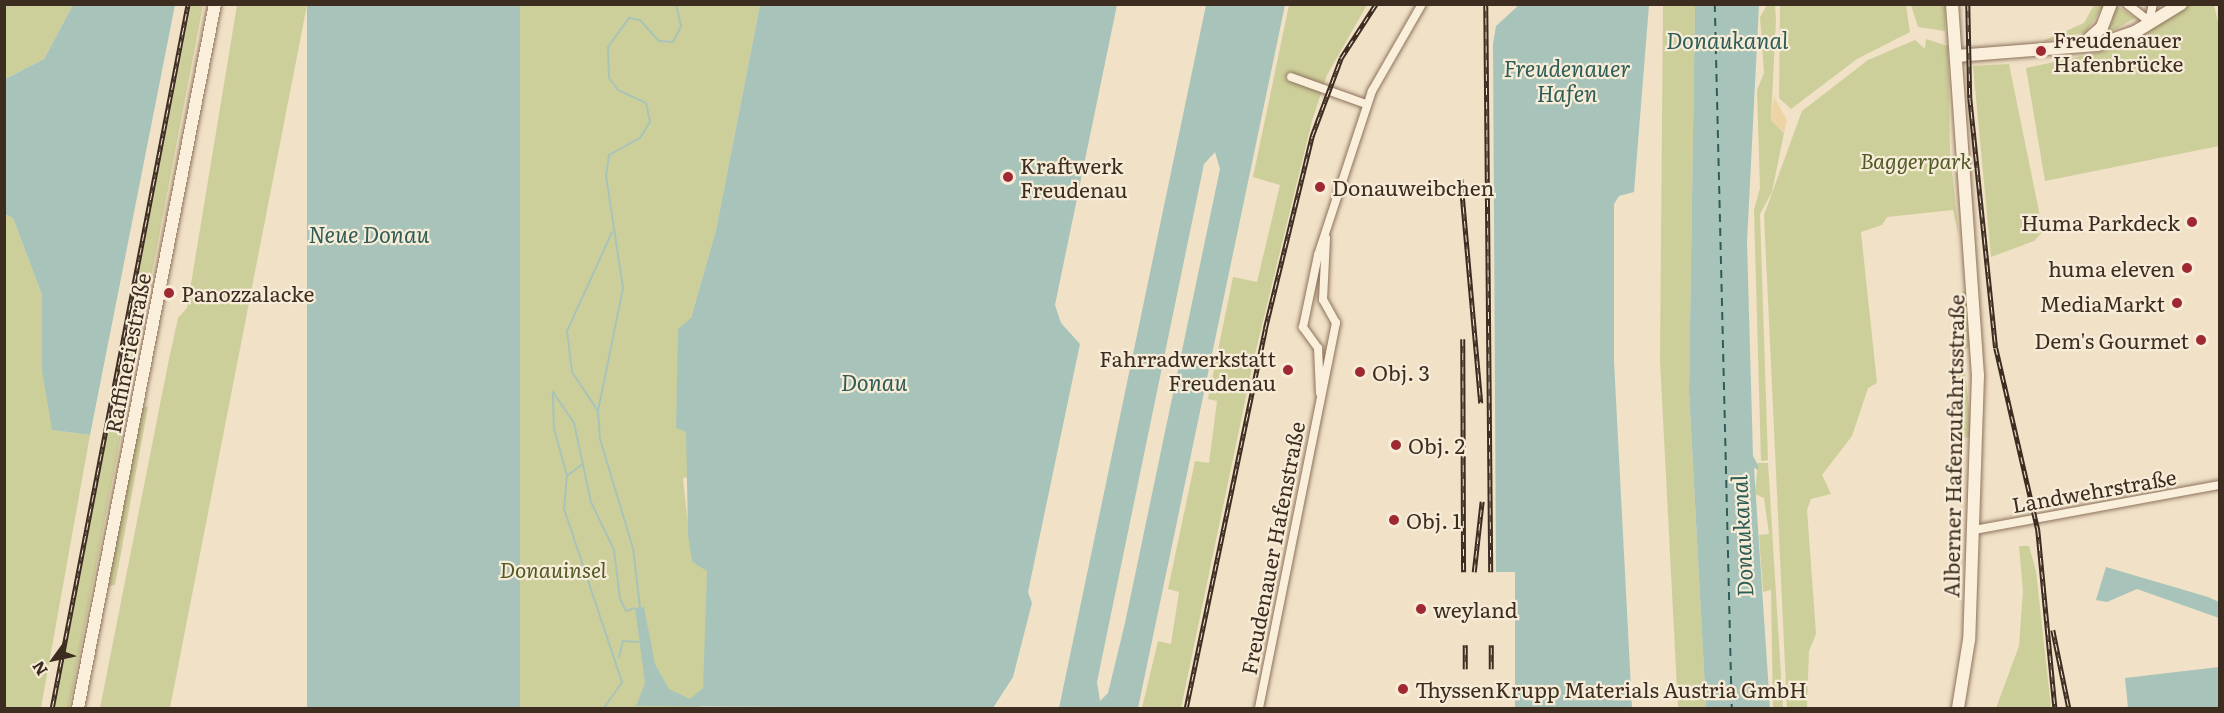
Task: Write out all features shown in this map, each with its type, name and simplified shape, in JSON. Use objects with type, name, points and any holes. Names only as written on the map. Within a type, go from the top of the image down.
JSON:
[{"type":"street","name":"Raffineriestraße","points":[[78,708],[215,4]]},
{"type":"street","name":"Freudenauer Hafenstraße","points":[[1321,394],[1318,348],[1302,327],[1308,311],[1318,255],[1326,238],[1366,104],[1422,4]]},
{"type":"street","name":"Alberner Hafenzufahrtsstraße","points":[[1952,4],[1977,322],[1974,530],[1969,640],[1958,708]]},
{"type":"street","points":[[2080,46],[2102,27],[2112,4]]},
{"type":"street","points":[[2127,4],[2149,21]]},
{"type":"street","points":[[2149,21],[2153,4]]},
{"type":"street","points":[[1956,56],[2114,41],[2181,4]]},
{"type":"street","points":[[1291,76],[1366,104]]},
{"type":"street","name":"Freudenauer Hafenstraße","points":[[1259,708],[1336,320],[1326,308],[1322,282],[1326,238]]},
{"type":"street","points":[[1308,311],[1326,308]]},
{"type":"street","points":[[1311,339],[1331,336]]},
{"type":"street","name":"Landwehrstraße","points":[[1974,530],[2220,486]]},
{"type":"green space","points":[[2192,4],[2214,5],[2219,26],[2219,146],[2045,181],[2026,68],[2119,48]]},
{"type":"green space","points":[[5,5],[73,5],[44,59],[5,79]]},
{"type":"green space","points":[[191,5],[203,5],[69,708],[54,708]]},
{"type":"green space","points":[[237,5],[307,5],[170,708],[100,708],[169,359],[178,318],[187,308]]},
{"type":"green space","name":"Donauinsel","points":[[520,5],[760,5],[716,230],[691,318],[676,428],[686,431],[689,477],[683,478],[692,562],[707,570],[706,670],[700,708],[382,708]]},
{"type":"green space","points":[[1289,5],[1367,5],[1327,75],[1312,121],[1254,358],[1181,708],[1142,708],[1158,641],[1171,644],[1179,592],[1168,589],[1195,461],[1209,463],[1217,401],[1208,399],[1233,277],[1257,282],[1280,185],[1253,177]]},
{"type":"green space","points":[[1663,5],[1695,5],[1689,392],[1706,708],[1678,708],[1660,361]]},
{"type":"green space","points":[[1767,5],[1775,5],[1776,20],[1771,120],[1784,133],[1772,192],[1760,214],[1768,460],[1761,461],[1754,210],[1760,188],[1757,90],[1764,73],[1760,17]]},
{"type":"green space","points":[[1780,5],[1906,5],[1910,32],[1857,59],[1791,109],[1779,98]]},
{"type":"green space","points":[[1911,5],[1945,5],[1945,31],[1918,27]]},
{"type":"green space","points":[[2094,5],[2104,5],[2086,32],[2041,42],[2084,23]]},
{"type":"green space","points":[[2116,5],[2135,18],[2095,41],[2111,24]]},
{"type":"green space","name":"Baggerpark","points":[[1926,39],[1948,46],[1950,152],[1959,237],[1953,210],[1887,217],[1882,225],[1861,232],[1877,383],[1868,388],[1852,436],[1822,475],[1831,494],[1811,499],[1807,510],[1816,634],[1809,651],[1807,708],[1787,708],[1764,215],[1802,111],[1868,60],[1915,40],[1925,49]]},
{"type":"green space","points":[[2009,64],[2043,231],[2034,241],[1991,257],[1973,66]]},
{"type":"green space","points":[[4,214],[13,218],[42,295],[52,430],[90,435],[41,708],[5,708]]},
{"type":"green space","points":[[1962,291],[1968,292],[1973,346],[1965,349]]},
{"type":"green space","points":[[1965,370],[1972,437],[1955,439],[1961,436],[1961,385],[1953,384],[1950,372]]},
{"type":"green space","points":[[142,406],[148,407],[115,585],[107,586]]},
{"type":"green space","points":[[1758,463],[1768,463],[1783,708],[1773,708],[1771,590],[1763,592],[1759,535],[1769,534],[1764,498],[1755,494]]},
{"type":"green space","points":[[2019,546],[2029,546],[2036,571],[2051,708],[1996,708],[2019,646],[2023,591]]},
{"type":"sand","points":[[1774,97],[1787,120],[1784,133],[1771,120]]},
{"type":"water","name":"Neue Donau","points":[[307,4],[520,4],[520,708],[307,708]]},
{"type":"water","name":"Panozzalacke","points":[[73,5],[175,5],[90,435],[52,430],[42,371],[42,295],[13,218],[4,214],[5,79],[44,59]]},
{"type":"water","name":"Donau","points":[[760,5],[1117,5],[1055,305],[1061,323],[1080,344],[1028,592],[1032,603],[1013,677],[993,708],[636,706],[645,683],[635,608],[644,607],[655,664],[669,689],[690,699],[703,688],[707,571],[692,562],[688,535],[686,432],[676,428],[678,329],[691,318],[716,230]]},
{"type":"water","points":[[1206,5],[1285,5],[1138,708],[1059,708]],"holes":[[[1215,152],[1220,169],[1125,623],[1108,693],[1100,701],[1097,682],[1204,164]]]},
{"type":"water","name":"Freudenauer Hafen","points":[[1519,5],[1649,5],[1634,192],[1619,196],[1614,204],[1614,361],[1632,708],[1515,708],[1515,572],[1496,572],[1493,44],[1496,26]]},
{"type":"water","name":"Donaukanal","points":[[1695,5],[1759,5],[1747,242],[1753,456],[1758,465],[1758,470],[1754,468],[1770,708],[1706,708],[1689,392]]},
{"type":"water","points":[[2106,567],[2208,597],[2219,602],[2219,618],[2137,589],[2107,602],[2096,600]]},
{"type":"water","points":[[2219,667],[2219,708],[2128,708],[2125,678]]},
{"type":"waterway","points":[[598,411],[623,288],[606,176],[609,155],[640,138],[650,122],[646,103],[618,90],[609,78],[608,47],[629,18],[640,20],[659,41],[673,42],[681,26],[676,4]]},
{"type":"waterway","points":[[612,232],[567,331],[572,372],[598,411],[600,439],[633,548],[640,608]]},
{"type":"waterway","points":[[604,708],[622,682],[564,509],[567,476],[554,428],[553,392],[574,423],[591,502],[614,550],[620,599],[626,611],[635,608]]},
{"type":"waterway","points":[[567,476],[581,465]]},
{"type":"waterway","points":[[619,657],[623,641],[640,642]]},
{"type":"ferry route","points":[[1715,4],[1732,708]]},
{"type":"railway","points":[[52,708],[188,4]]},
{"type":"railway","points":[[1186,708],[1265,329],[1312,136],[1341,58],[1376,4]]},
{"type":"railway","points":[[1486,4],[1491,572]]},
{"type":"railway","points":[[1968,4],[1970,98],[1996,348],[2038,530],[2055,708]]},
{"type":"railway","points":[[1461,179],[1481,403]]},
{"type":"railway","points":[[1463,339],[1464,572]]},
{"type":"railway","points":[[1474,572],[1482,501]]},
{"type":"railway","points":[[2053,630],[2069,708]]},
{"type":"railway","points":[[1465,645],[1465,669]]},
{"type":"railway","points":[[1491,645],[1491,669]]},
{"type":"place","name":"Freudenauer Hafenbrücke","points":[[2041,51]]},
{"type":"place","name":"Kraftwerk Freudenau","points":[[1008,177]]},
{"type":"place","name":"Donauweibchen","points":[[1320,187]]},
{"type":"place","name":"Huma Parkdeck","points":[[2192,222]]},
{"type":"place","name":"huma eleven","points":[[2187,268]]},
{"type":"place","name":"Panozzalacke","points":[[169,293]]},
{"type":"place","name":"MediaMarkt","points":[[2177,303]]},
{"type":"place","name":"Dem's Gourmet","points":[[2201,340]]},
{"type":"place","name":"Fahrradwerkstatt Freudenau","points":[[1288,370]]},
{"type":"place","name":"Obj. 3","points":[[1360,372]]},
{"type":"place","name":"Obj. 2","points":[[1396,445]]},
{"type":"place","name":"Obj. 1","points":[[1394,520]]},
{"type":"place","name":"weyland","points":[[1421,609]]},
{"type":"place","name":"ThyssenKrupp Materials Austria GmbH","points":[[1403,689]]}]
